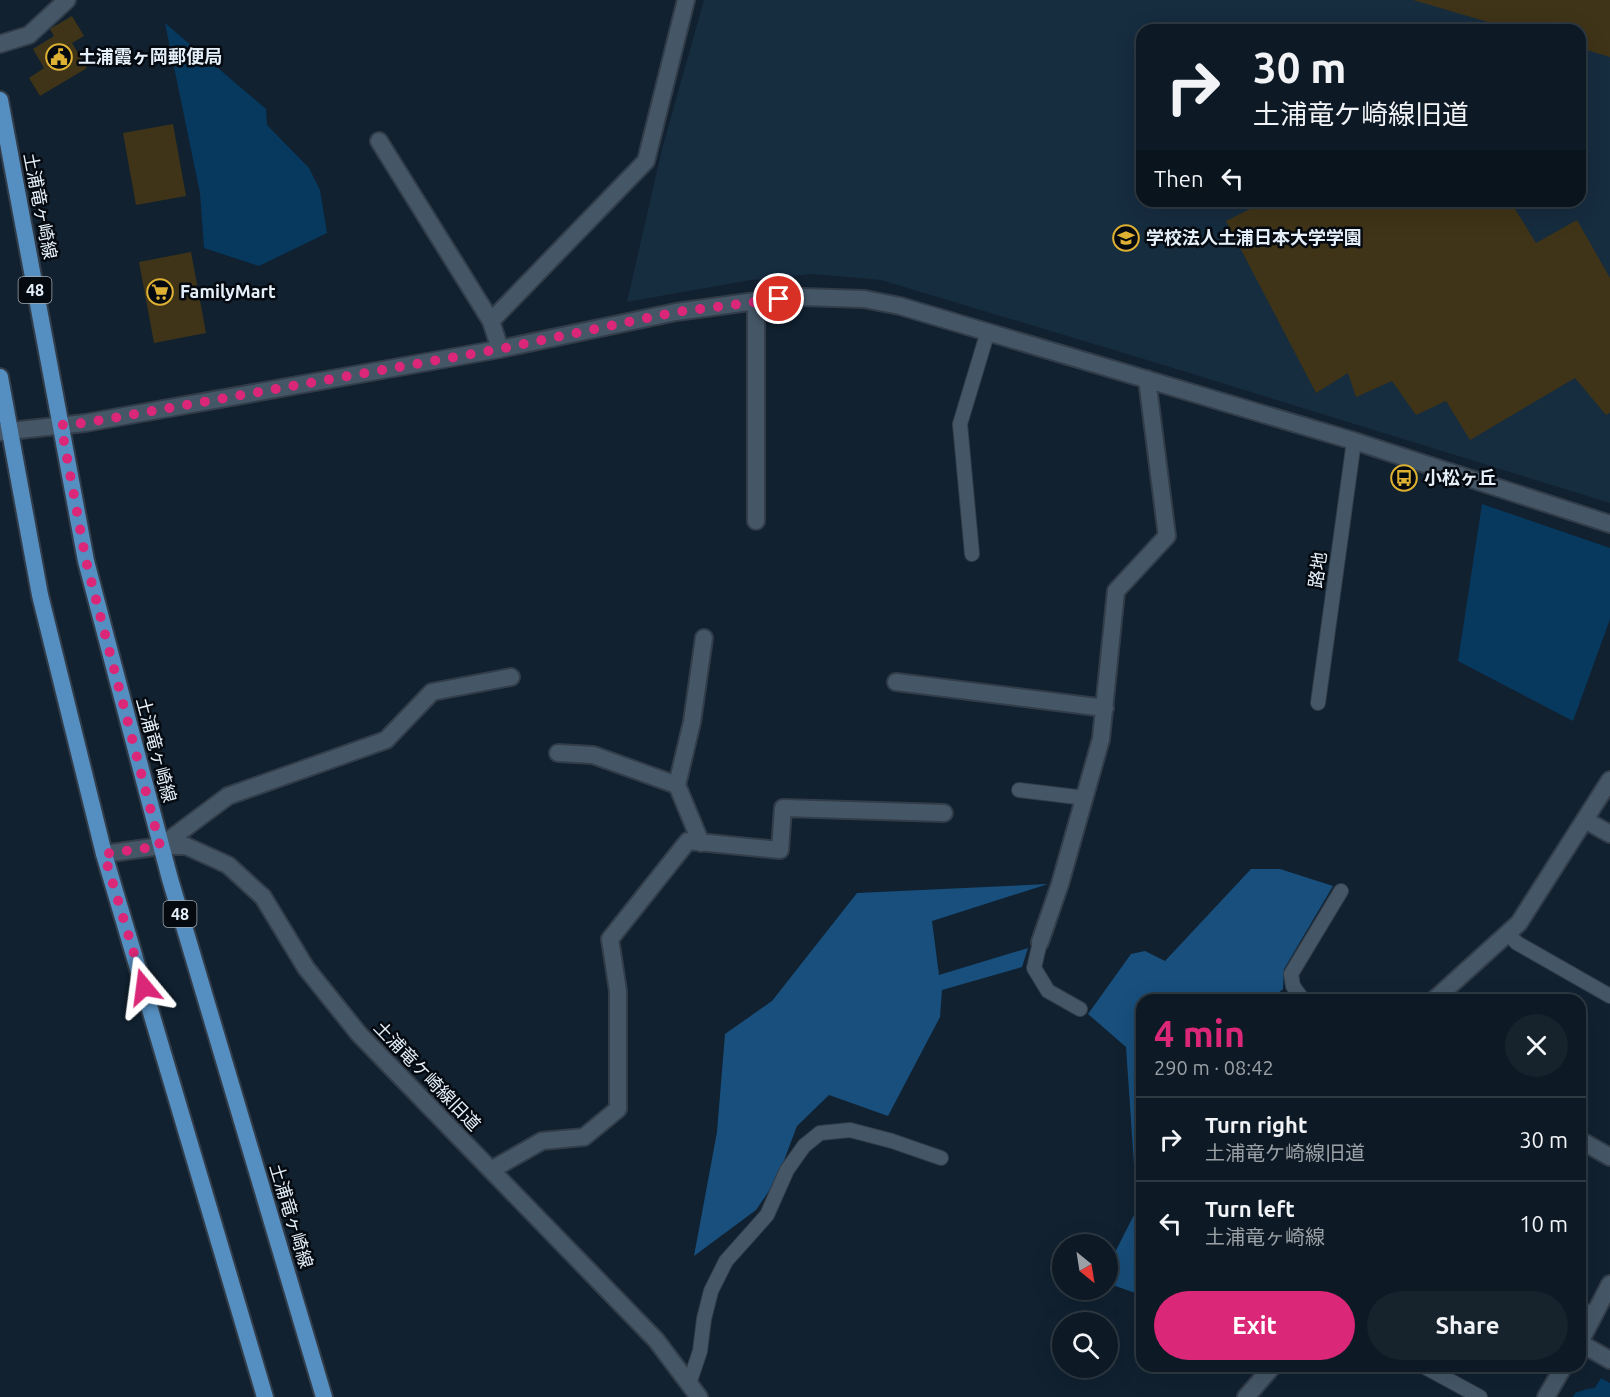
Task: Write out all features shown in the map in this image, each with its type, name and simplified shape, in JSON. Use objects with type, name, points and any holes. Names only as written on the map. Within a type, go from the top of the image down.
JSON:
[{"type":"main road","name":"土浦竜ヶ崎線","points":[[0,100],[86,561],[160,846],[324,1397]]},
{"type":"main road","points":[[0,377],[5,431],[40,595],[104,854],[266,1397]]},
{"type":"street","points":[[0,44],[29,35],[67,0]]},
{"type":"street","points":[[491,321],[646,162],[686,0]]},
{"type":"street","points":[[379,141],[491,321],[500,349]]},
{"type":"street","points":[[5,431],[85,423],[500,349],[676,312],[803,297],[864,299],[900,306],[1354,441],[1610,524]]},
{"type":"street","points":[[756,301],[756,521]]},
{"type":"street","points":[[1040,942],[1060,884],[1101,739],[1116,591],[1167,536],[1147,379]]},
{"type":"street","points":[[701,843],[677,785],[692,722],[704,638]]},
{"type":"street","points":[[160,846],[228,796],[386,740],[432,692],[511,677]]},
{"type":"street","points":[[896,682],[1105,708]]},
{"type":"street","points":[[558,753],[593,755],[677,785]]},
{"type":"street","points":[[1441,994],[1519,923],[1610,780]]},
{"type":"street","points":[[491,1170],[542,1141],[584,1137],[618,1109],[618,991],[610,939],[688,841],[780,850],[783,808],[944,813]]},
{"type":"street","points":[[1586,820],[1610,834]]},
{"type":"street","name":"土浦竜ケ崎線旧道","points":[[104,854],[160,846],[186,846],[228,865],[262,897],[306,968],[359,1034],[656,1340],[694,1391]]},
{"type":"street","points":[[1586,1143],[1610,1157]]},
{"type":"street","points":[[1587,1312],[1610,1284]]},
{"type":"street","points":[[1586,1346],[1610,1360]]},
{"type":"street","points":[[1246,1397],[1268,1372]]},
{"type":"street","points":[[1546,1397],[1561,1372]]},
{"type":"lane","points":[[972,554],[960,424],[988,332]]},
{"type":"lane","name":"路地","points":[[1318,703],[1354,441]]},
{"type":"lane","points":[[1019,790],[1085,798]]},
{"type":"lane","points":[[1299,994],[1293,986],[1292,974],[1341,891]]},
{"type":"lane","points":[[1509,934],[1517,943],[1610,996]]},
{"type":"lane","points":[[1040,942],[1034,968],[1048,991],[1080,1009]]},
{"type":"lane","points":[[694,1391],[704,1319],[711,1291],[726,1261],[767,1215],[787,1170],[804,1146],[820,1133],[850,1130],[892,1141],[941,1158]]},
{"type":"lane","points":[[1435,1372],[1480,1397]]},
{"type":"shaded area","name":"学校法人土浦日本大学学園","points":[[704,0],[1610,0],[1610,503],[881,280],[812,274],[751,280],[627,302],[662,149]]},
{"type":"shaded area","points":[[165,23],[266,109],[267,125],[309,168],[320,190],[327,233],[259,266],[204,248],[200,193]]},
{"type":"shaded area","points":[[1482,504],[1610,548],[1610,619],[1573,721],[1458,661]]},
{"type":"shaded area","points":[[1251,869],[1280,869],[1333,886],[1284,969],[1283,989],[1277,994],[1136,994],[1136,1194],[1126,1047],[1088,1014],[1131,954],[1145,951],[1165,961]]},
{"type":"shaded area","points":[[1048,884],[932,921],[939,975],[1028,948],[1022,967],[942,990],[940,1017],[888,1116],[829,1095],[797,1126],[777,1179],[756,1210],[694,1256],[717,1132],[725,1034],[772,1001],[857,893]]},
{"type":"shaded area","points":[[1136,1211],[1136,1293],[1118,1287],[1118,1246]]},
{"type":"shaded area","points":[[1601,1378],[1610,1383],[1610,1397],[1573,1397],[1575,1393],[1595,1388]]},
{"type":"building","points":[[1413,0],[1610,0],[1610,57],[1586,50],[1586,24],[1495,24]]},
{"type":"building","points":[[72,16],[84,36],[72,43],[87,68],[40,96],[29,78],[44,68],[33,49],[54,36],[50,29]]},
{"type":"building","points":[[173,124],[186,196],[136,205],[123,133]]},
{"type":"building","points":[[1254,207],[1514,207],[1536,243],[1577,220],[1610,278],[1610,413],[1606,415],[1575,378],[1470,440],[1446,401],[1416,415],[1392,381],[1356,397],[1348,373],[1316,393],[1226,221]]},
{"type":"building","points":[[191,252],[206,333],[154,343],[139,262]]},
{"type":"place","name":"土浦霞ヶ岡郵便局","points":[[59,57]]},
{"type":"place","name":"学校法人土浦日本大学学園","points":[[1126,238]]},
{"type":"place","name":"FamilyMart","points":[[160,292]]},
{"type":"place","name":"小松ヶ丘","points":[[1404,478]]},
{"type":"route","points":[[144,987],[104,854],[160,846],[86,561],[61,425],[85,423],[500,349],[676,312],[779,299]]}]
